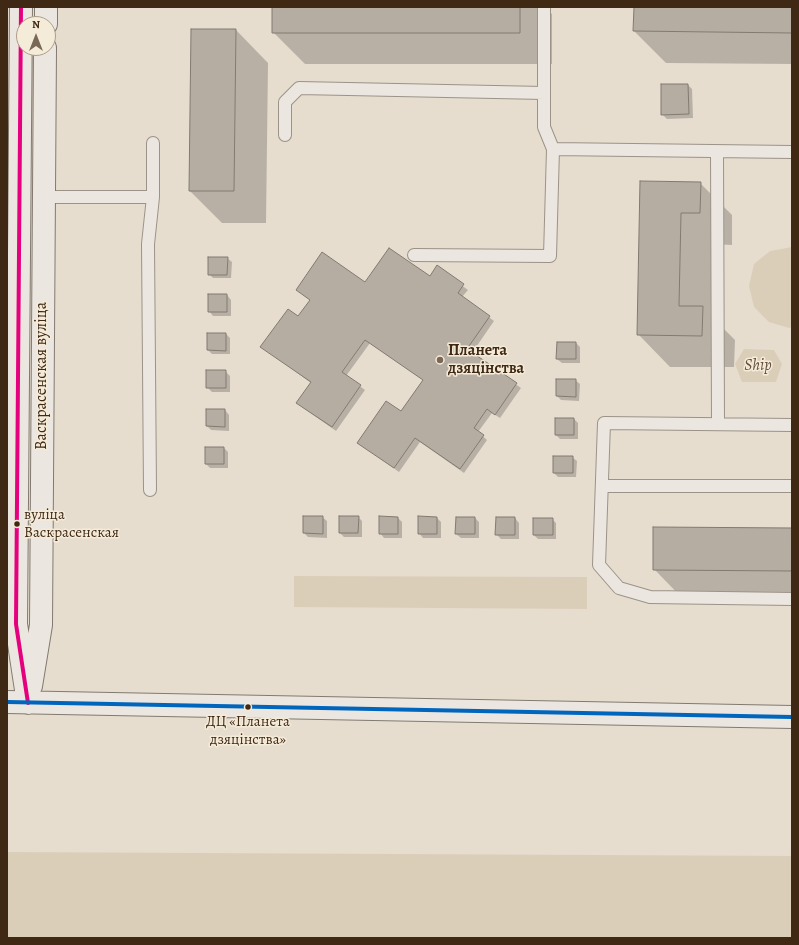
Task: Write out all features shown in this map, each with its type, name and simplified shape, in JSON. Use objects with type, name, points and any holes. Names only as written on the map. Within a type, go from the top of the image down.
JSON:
[{"type":"main road","name":"Васкрасенская вуліца","points":[[21,7],[13,377],[16,624],[28,703]]},
{"type":"main road","name":"Васкрасенская вуліца","points":[[28,703],[41,624],[45,56]]},
{"type":"main road","points":[[7,702],[792,717]]},
{"type":"lane","points":[[414,255],[550,256],[553,150],[544,127],[544,7]]},
{"type":"lane","points":[[285,135],[285,102],[299,88],[544,93]]},
{"type":"lane","points":[[150,490],[148,244],[152,197],[153,143]]},
{"type":"lane","points":[[553,150],[792,152]]},
{"type":"lane","points":[[717,152],[718,423]]},
{"type":"lane","points":[[43,197],[152,197]]},
{"type":"lane","points":[[792,425],[718,423],[604,423],[603,486],[599,565],[619,588],[650,597],[792,599]]},
{"type":"lane","points":[[603,486],[792,486]]},
{"type":"green space","points":[[792,247],[792,327],[789,328],[769,322],[754,307],[749,286],[754,264],[770,251]]},
{"type":"green space","name":"Ship","points":[[744,349],[774,350],[782,364],[776,382],[742,382],[735,364]]},
{"type":"green space","points":[[294,576],[587,577],[587,609],[294,607]]},
{"type":"green space","points":[[7,852],[792,856],[792,938],[7,938]]},
{"type":"building","points":[[272,7],[520,7],[520,33],[272,33]]},
{"type":"building","points":[[634,7],[792,7],[792,33],[633,31]]},
{"type":"building","points":[[191,29],[236,29],[234,191],[189,191]]},
{"type":"building","points":[[661,84],[688,84],[689,114],[661,115]]},
{"type":"building","points":[[640,181],[701,182],[700,213],[681,213],[679,306],[703,306],[702,336],[637,335]]},
{"type":"building","name":"Планета дзяцінства","points":[[389,248],[430,276],[437,265],[464,284],[458,293],[490,316],[467,349],[517,383],[495,415],[487,409],[474,428],[484,435],[460,469],[415,438],[394,468],[357,443],[386,401],[401,411],[423,380],[365,340],[342,372],[361,385],[332,427],[296,403],[311,382],[260,347],[288,309],[298,316],[310,300],[296,290],[322,252],[365,282]]},
{"type":"building","points":[[208,257],[228,257],[227,275],[208,275]]},
{"type":"building","points":[[208,294],[227,294],[227,312],[208,312]]},
{"type":"building","points":[[207,333],[226,333],[226,351],[207,350]]},
{"type":"building","points":[[557,342],[576,342],[576,359],[556,359]]},
{"type":"building","points":[[206,370],[226,370],[226,388],[206,388]]},
{"type":"building","points":[[556,379],[576,379],[576,397],[556,396]]},
{"type":"building","points":[[206,409],[225,409],[225,427],[206,426]]},
{"type":"building","points":[[555,418],[574,418],[574,435],[555,435]]},
{"type":"building","points":[[205,447],[224,447],[224,464],[205,464]]},
{"type":"building","points":[[553,456],[573,456],[573,473],[553,473]]},
{"type":"building","points":[[303,516],[323,516],[323,534],[303,533]]},
{"type":"building","points":[[339,516],[359,516],[358,533],[339,533]]},
{"type":"building","points":[[379,516],[398,517],[398,534],[379,534]]},
{"type":"building","points":[[418,516],[437,517],[437,534],[418,534]]},
{"type":"building","points":[[456,517],[475,517],[475,534],[455,534]]},
{"type":"building","points":[[496,517],[515,517],[515,535],[495,535]]},
{"type":"building","points":[[533,518],[553,518],[553,535],[533,535]]},
{"type":"building","points":[[653,527],[792,528],[792,571],[653,570]]},
{"type":"transit line","points":[[21,7],[16,624],[28,703]]},
{"type":"transit line","points":[[7,702],[792,717]]},
{"type":"place","name":"Планета дзяцінства","points":[[440,360]]},
{"type":"place","name":"вуліца Васкрасенская","points":[[17,524]]},
{"type":"place","name":"ДЦ «Планета дзяцінства»","points":[[248,707]]}]
